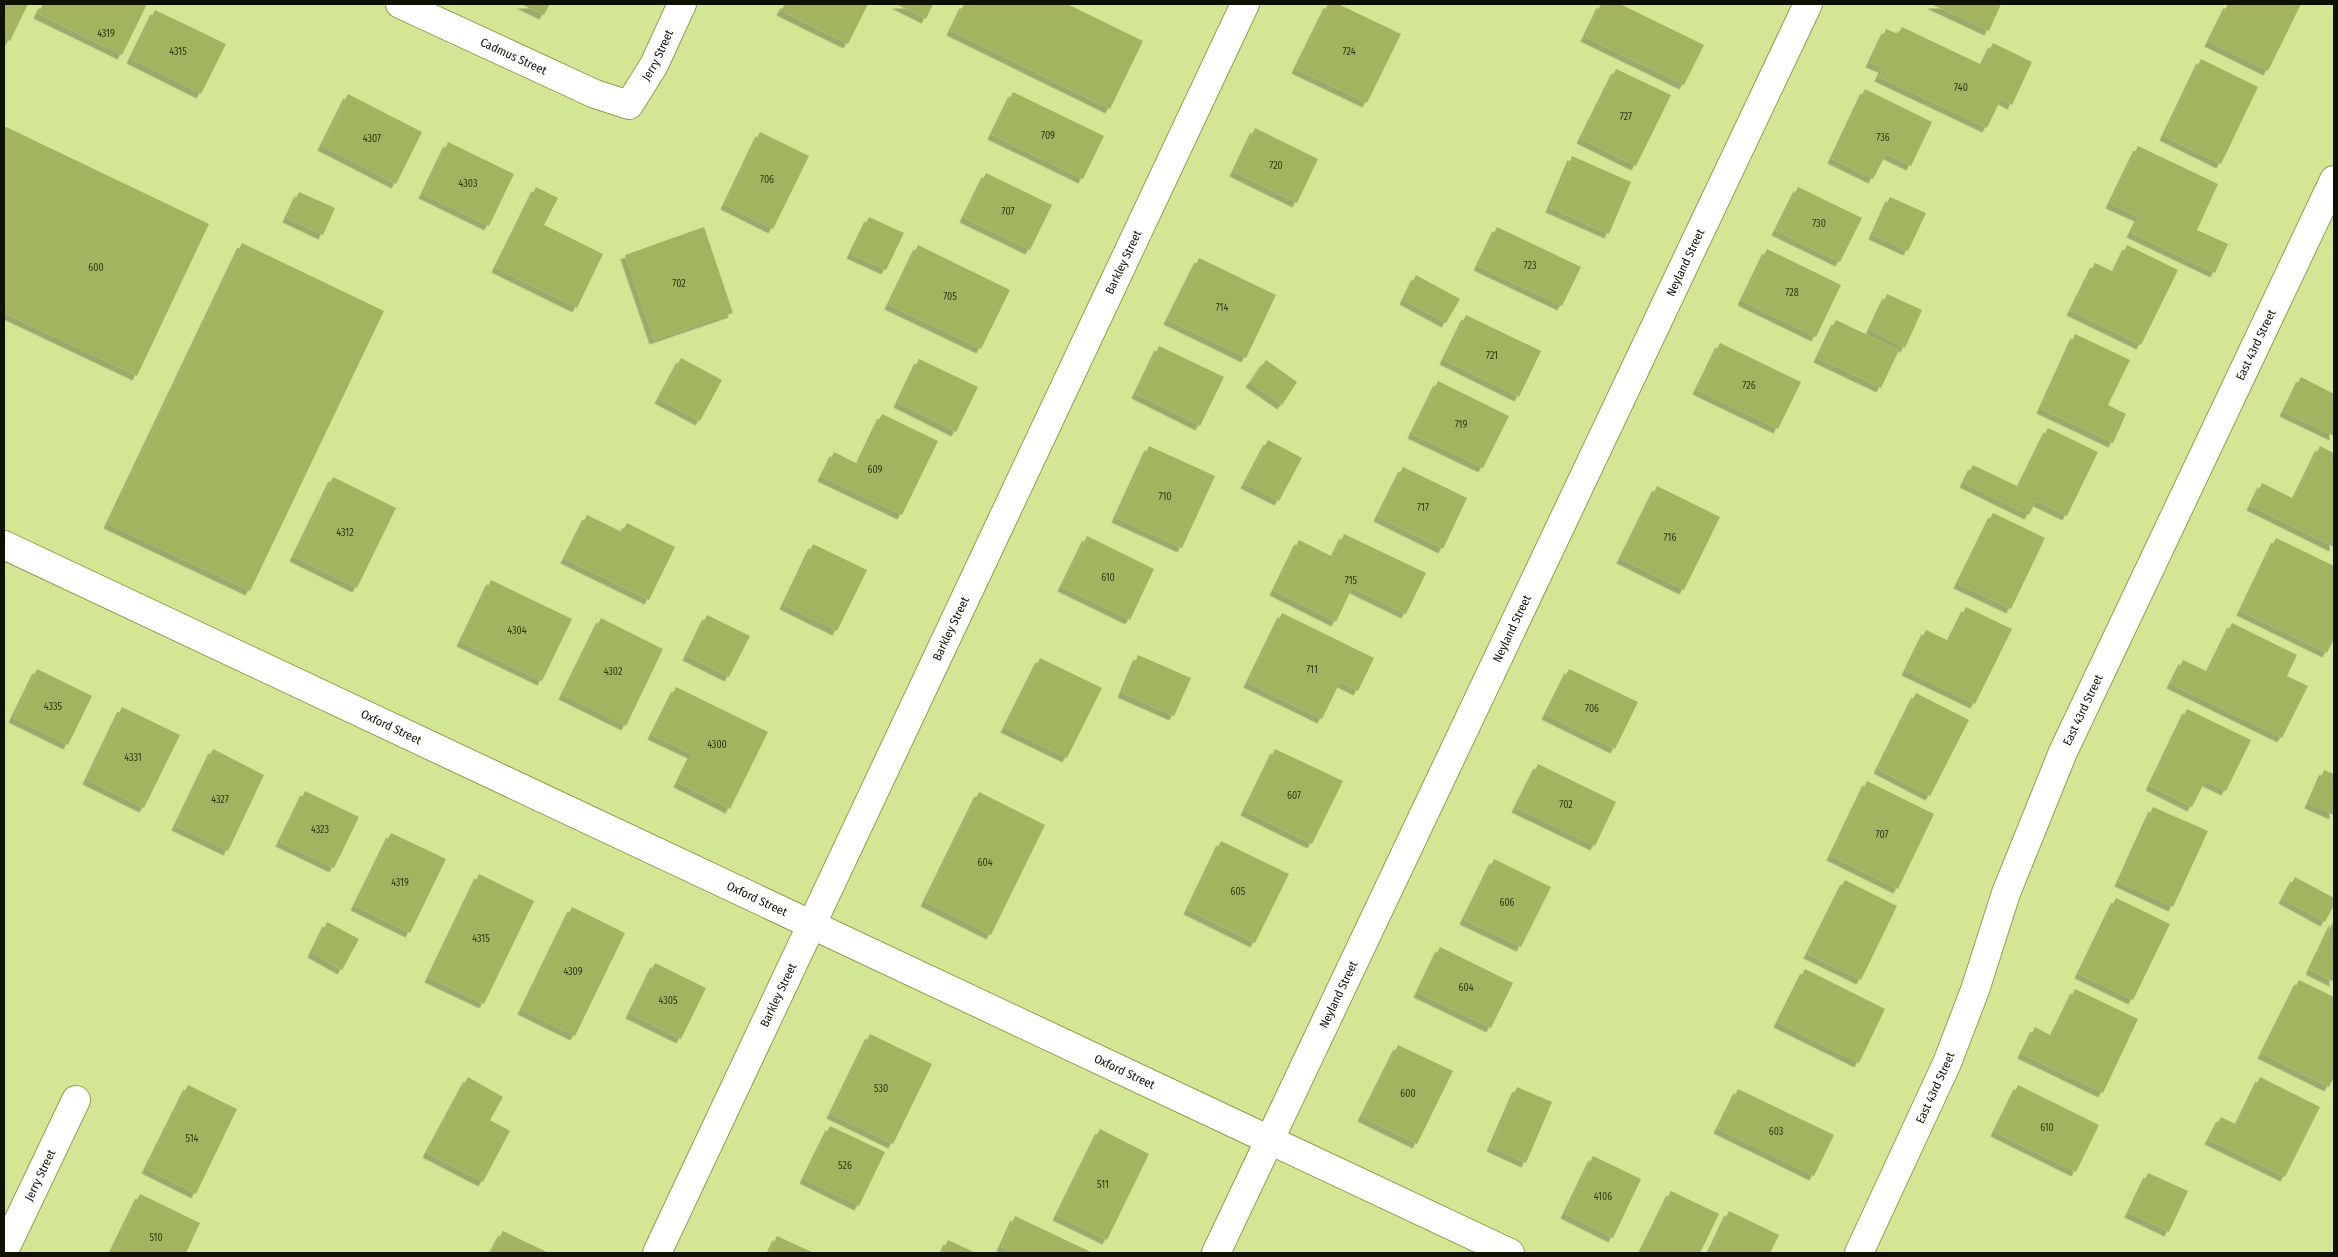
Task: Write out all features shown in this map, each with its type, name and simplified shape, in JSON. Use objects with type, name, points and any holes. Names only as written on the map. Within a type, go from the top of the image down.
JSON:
[{"type":"street","name":"Cadmus Street","points":[[400,4],[595,94],[629,105]]},
{"type":"street","name":"Jerry Street","points":[[629,105],[654,65],[682,4]]},
{"type":"street","name":"Barkley Street","points":[[657,1253],[1245,4]]},
{"type":"street","name":"Neyland Street","points":[[1216,1253],[1808,4]]},
{"type":"street","name":"East 43rd Street","points":[[1860,1253],[1947,1064],[1975,990],[2006,893],[2063,752],[2334,180]]},
{"type":"street","name":"Oxford Street","points":[[4,546],[1510,1253]]},
{"type":"street","name":"Jerry Street","points":[[4,1251],[76,1100]]},
{"type":"building","points":[[4,4],[28,4],[10,41],[4,38]]},
{"type":"building","points":[[43,4],[147,4],[122,55],[38,14]]},
{"type":"building","points":[[521,4],[550,4],[544,15]]},
{"type":"building","points":[[785,4],[868,4],[848,44],[781,11]]},
{"type":"building","points":[[896,4],[933,4],[926,19]]},
{"type":"building","points":[[964,4],[1067,4],[1143,41],[1110,109],[951,31]]},
{"type":"building","points":[[1328,4],[1338,4],[1401,34],[1367,103],[1296,69]]},
{"type":"building","points":[[1601,4],[1620,4],[1704,45],[1684,85],[1585,37]]},
{"type":"building","points":[[1931,4],[2001,4],[1989,31]]},
{"type":"building","points":[[2228,4],[2301,4],[2268,71],[2209,42]]},
{"type":"building","points":[[155,10],[226,44],[201,94],[131,59]]},
{"type":"building","points":[[1902,27],[1982,65],[1993,43],[2032,62],[2012,105],[2001,99],[1987,128],[1879,77],[1883,68],[1870,63],[1886,29],[1898,34]]},
{"type":"building","points":[[2201,59],[2258,87],[2221,164],[2164,136]]},
{"type":"building","points":[[1616,69],[1671,95],[1636,166],[1581,139]]},
{"type":"building","points":[[1865,89],[1932,122],[1911,166],[1886,154],[1873,179],[1832,159]]},
{"type":"building","points":[[1013,92],[1104,136],[1083,179],[992,135]]},
{"type":"building","points":[[348,94],[422,132],[396,184],[322,146]]},
{"type":"building","points":[[4,126],[209,224],[137,376],[4,313]]},
{"type":"building","points":[[1255,128],[1318,159],[1297,203],[1234,172]]},
{"type":"building","points":[[760,132],[809,156],[773,229],[725,205]]},
{"type":"building","points":[[448,142],[514,174],[489,226],[423,194]]},
{"type":"building","points":[[2138,146],[2218,184],[2197,230],[2228,244],[2215,273],[2131,233],[2139,217],[2110,204]]},
{"type":"building","points":[[1572,156],[1631,182],[1609,234],[1550,208]]},
{"type":"building","points":[[986,173],[1052,205],[1030,250],[964,218]]},
{"type":"building","points":[[536,187],[558,198],[544,225],[603,254],[577,308],[496,268]]},
{"type":"building","points":[[1798,187],[1862,218],[1840,262],[1776,231]]},
{"type":"building","points":[[299,192],[335,208],[323,235],[287,218]]},
{"type":"building","points":[[1890,197],[1926,213],[1908,251],[1873,235]]},
{"type":"building","points":[[869,217],[904,233],[886,270],[851,254]]},
{"type":"building","points":[[704,227],[733,313],[654,340],[625,255]]},
{"type":"building","points":[[1497,227],[1581,267],[1562,306],[1478,266]]},
{"type":"building","points":[[242,243],[384,311],[250,591],[108,524]]},
{"type":"building","points":[[918,245],[1010,290],[981,349],[889,305]]},
{"type":"building","points":[[2127,245],[2178,270],[2141,345],[2071,311],[2095,263],[2114,272]]},
{"type":"building","points":[[1767,249],[1841,285],[1816,337],[1742,301]]},
{"type":"building","points":[[1199,258],[1276,295],[1246,358],[1168,320]]},
{"type":"building","points":[[1416,275],[1460,299],[1446,323],[1404,300]]},
{"type":"building","points":[[1887,294],[1922,310],[1905,348],[1870,330]]},
{"type":"building","points":[[1466,315],[1541,351],[1519,397],[1444,360]]},
{"type":"building","points":[[1836,320],[1899,350],[1881,388],[1818,358]]},
{"type":"building","points":[[2075,334],[2130,360],[2108,405],[2126,414],[2113,443],[2041,409]]},
{"type":"building","points":[[1720,343],[1801,382],[1778,429],[1697,390]]},
{"type":"building","points":[[1159,346],[1224,377],[1200,426],[1136,394]]},
{"type":"building","points":[[681,358],[722,380],[700,421],[659,399]]},
{"type":"building","points":[[919,359],[978,387],[956,432],[898,403]]},
{"type":"building","points":[[1266,360],[1297,382],[1282,405],[1250,383]]},
{"type":"building","points":[[2301,377],[2334,394],[2334,436],[2284,412]]},
{"type":"building","points":[[1438,381],[1509,416],[1483,468],[1412,434]]},
{"type":"building","points":[[882,414],[938,441],[902,515],[822,477],[834,452],[858,464]]},
{"type":"building","points":[[2048,428],[2098,452],[2067,516],[2036,501],[2029,515],[1964,483],[1973,465],[2019,487]]},
{"type":"building","points":[[1268,440],[1302,458],[1279,501],[1245,484]]},
{"type":"building","points":[[1149,446],[1215,476],[1182,548],[1116,518]]},
{"type":"building","points":[[2320,446],[2334,453],[2334,547],[2251,506],[2262,483],[2294,499]]},
{"type":"building","points":[[1403,467],[1467,498],[1443,549],[1378,517]]},
{"type":"building","points":[[333,477],[396,508],[357,588],[294,557]]},
{"type":"building","points":[[1657,486],[1720,517],[1684,590],[1621,559]]},
{"type":"building","points":[[1993,513],[2045,538],[2011,609],[1958,584]]},
{"type":"building","points":[[587,515],[622,532],[627,523],[675,547],[649,600],[565,559]]},
{"type":"building","points":[[1344,534],[1426,573],[1406,614],[1352,588],[1336,622],[1274,591],[1299,540],[1333,557]]},
{"type":"building","points":[[1087,536],[1154,569],[1130,620],[1062,587]]},
{"type":"building","points":[[2276,538],[2334,566],[2334,639],[2327,653],[2241,611]]},
{"type":"building","points":[[813,544],[867,570],[837,631],[784,605]]},
{"type":"building","points":[[491,580],[572,619],[542,681],[461,642]]},
{"type":"building","points":[[1966,607],[2012,629],[1975,704],[1906,671],[1926,630],[1949,641]]},
{"type":"building","points":[[1282,613],[1374,658],[1358,691],[1340,682],[1322,719],[1248,683]]},
{"type":"building","points":[[707,615],[750,636],[729,677],[687,656]]},
{"type":"building","points":[[601,618],[663,649],[626,726],[563,695]]},
{"type":"building","points":[[2232,623],[2297,655],[2287,676],[2308,686],[2282,738],[2171,684],[2183,660],[2208,672]]},
{"type":"building","points":[[1138,655],[1191,678],[1174,716],[1122,693]]},
{"type":"building","points":[[1040,658],[1102,688],[1067,758],[1005,728]]},
{"type":"building","points":[[37,669],[92,696],[68,745],[13,718]]},
{"type":"building","points":[[1569,669],[1638,702],[1615,749],[1546,715]]},
{"type":"building","points":[[676,687],[768,732],[730,809],[678,783],[692,754],[652,735]]},
{"type":"building","points":[[1916,693],[1969,720],[1930,796],[1878,769]]},
{"type":"building","points":[[122,707],[180,735],[144,808],[87,780]]},
{"type":"building","points":[[2187,709],[2251,740],[2226,791],[2205,781],[2192,807],[2150,786]]},
{"type":"building","points":[[213,749],[264,775],[228,851],[176,826]]},
{"type":"building","points":[[1275,749],[1343,781],[1312,844],[1245,811]]},
{"type":"building","points":[[1538,764],[1616,802],[1595,846],[1516,808]]},
{"type":"building","points":[[2324,770],[2334,774],[2334,815],[2309,804]]},
{"type":"building","points":[[1867,781],[1934,814],[1898,889],[1831,856]]},
{"type":"building","points":[[305,791],[359,817],[334,868],[280,842]]},
{"type":"building","points":[[979,792],[1045,825],[991,935],[925,902]]},
{"type":"building","points":[[2153,807],[2208,831],[2173,907],[2119,882]]},
{"type":"building","points":[[391,833],[446,859],[410,933],[355,906]]},
{"type":"building","points":[[1221,841],[1289,874],[1255,943],[1188,910]]},
{"type":"building","points":[[1494,859],[1551,887],[1521,947],[1464,920]]},
{"type":"building","points":[[479,874],[534,901],[484,1004],[429,978]]},
{"type":"building","points":[[2295,877],[2334,898],[2334,905],[2325,922],[2283,899]]},
{"type":"building","points":[[1845,880],[1897,906],[1861,980],[1808,954]]},
{"type":"building","points":[[2116,898],[2170,924],[2133,1000],[2079,974]]},
{"type":"building","points":[[572,907],[625,933],[575,1036],[522,1010]]},
{"type":"building","points":[[2334,920],[2334,982],[2310,970]]},
{"type":"building","points":[[327,922],[359,939],[342,970],[312,953]]},
{"type":"building","points":[[1440,947],[1513,983],[1491,1028],[1418,993]]},
{"type":"building","points":[[655,963],[706,988],[681,1039],[630,1014]]},
{"type":"building","points":[[1805,969],[1885,1009],[1859,1063],[1778,1023]]},
{"type":"building","points":[[2299,980],[2334,997],[2334,1077],[2329,1087],[2262,1054]]},
{"type":"building","points":[[2075,989],[2138,1019],[2103,1093],[2022,1054],[2035,1027],[2052,1036]]},
{"type":"building","points":[[870,1034],[932,1064],[893,1144],[831,1114]]},
{"type":"building","points":[[1398,1045],[1453,1071],[1417,1144],[1362,1117]]},
{"type":"building","points":[[468,1077],[503,1097],[490,1120],[510,1131],[483,1182],[427,1153]]},
{"type":"building","points":[[2260,1077],[2320,1107],[2285,1177],[2209,1140],[2221,1117],[2237,1125]]},
{"type":"building","points":[[188,1085],[237,1109],[196,1194],[146,1169]]},
{"type":"building","points":[[2018,1085],[2099,1125],[2076,1172],[1995,1132]]},
{"type":"building","points":[[1517,1087],[1552,1102],[1526,1163],[1491,1147]]},
{"type":"building","points":[[1738,1089],[1834,1135],[1814,1176],[1718,1129]]},
{"type":"building","points":[[830,1126],[885,1152],[859,1206],[804,1179]]},
{"type":"building","points":[[1100,1129],[1149,1154],[1107,1240],[1057,1216]]},
{"type":"building","points":[[1593,1156],[1641,1179],[1613,1238],[1565,1214]]},
{"type":"building","points":[[2148,1173],[2188,1191],[2169,1232],[2129,1213]]},
{"type":"building","points":[[1671,1191],[1719,1214],[1700,1253],[1641,1252]]},
{"type":"building","points":[[140,1194],[200,1223],[186,1253],[111,1253]]},
{"type":"building","points":[[1729,1211],[1779,1235],[1770,1253],[1715,1253],[1710,1251]]},
{"type":"building","points":[[1015,1216],[1093,1253],[1015,1253],[1001,1247]]},
{"type":"building","points":[[503,1231],[549,1253],[491,1253]]},
{"type":"building","points":[[777,1236],[814,1253],[769,1253]]},
{"type":"building","points":[[948,1240],[976,1253],[942,1253]]}]
